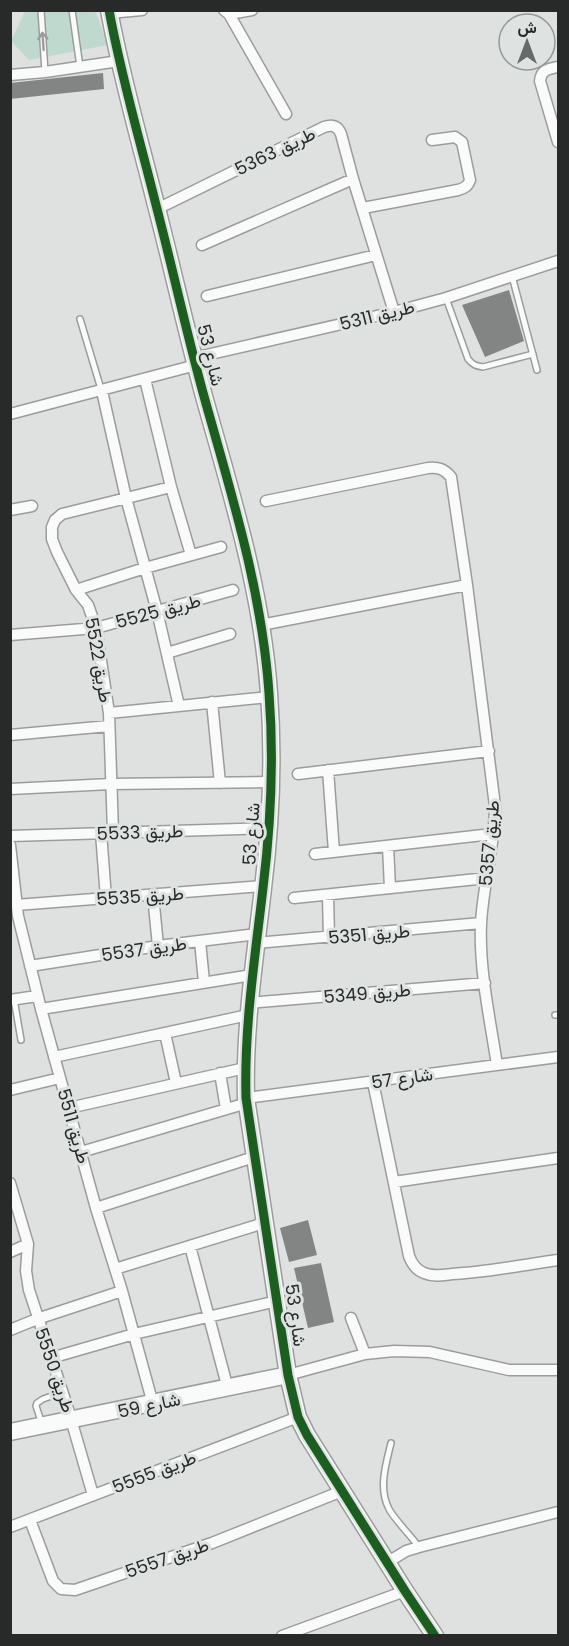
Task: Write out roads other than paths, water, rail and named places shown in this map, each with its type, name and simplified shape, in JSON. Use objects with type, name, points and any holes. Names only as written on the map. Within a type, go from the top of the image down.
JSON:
[{"type":"street","points":[[109,12],[142,10]]},
{"type":"street","points":[[252,10],[227,12],[286,114]]},
{"type":"street","name":"شارع 53","points":[[109,12],[119,61],[195,362],[245,544],[261,625],[269,697],[271,782],[269,828],[249,1009],[245,1068],[246,1101],[288,1375],[298,1417],[308,1435],[435,1635]]},
{"type":"street","points":[[10,75],[119,61]]},
{"type":"street","points":[[558,67],[544,71],[540,81],[558,142]]},
{"type":"street","name":"طريق 5363","points":[[157,209],[329,125],[334,126],[341,134],[394,312]]},
{"type":"street","points":[[363,208],[464,189],[470,180],[462,142],[455,137],[432,141]]},
{"type":"street","points":[[202,245],[353,179]]},
{"type":"street","points":[[207,296],[376,255]]},
{"type":"street","name":"طريق 5311","points":[[10,414],[145,379],[195,362],[394,312],[558,261]]},
{"type":"street","points":[[145,379],[171,487],[191,555]]},
{"type":"street","points":[[102,391],[126,498],[157,611],[179,706]]},
{"type":"street","name":"طريق 5357","points":[[266,501],[428,468],[437,467],[445,470],[451,477],[495,806],[481,923],[481,951],[497,1065]]},
{"type":"street","points":[[126,498],[171,487]]},
{"type":"street","name":"طريق 5522","points":[[113,832],[109,713],[96,628],[88,605],[76,590],[57,552],[52,539],[52,527],[55,520],[62,514],[126,498]]},
{"type":"street","points":[[10,510],[32,506]]},
{"type":"street","points":[[76,590],[221,547]]},
{"type":"street","points":[[261,625],[467,585]]},
{"type":"street","name":"طريق 5525","points":[[10,635],[96,628],[233,590]]},
{"type":"street","points":[[167,653],[230,634]]},
{"type":"street","points":[[109,713],[269,697]]},
{"type":"street","points":[[212,702],[220,783]]},
{"type":"street","points":[[10,735],[110,726]]},
{"type":"street","points":[[298,774],[489,751]]},
{"type":"street","points":[[328,770],[334,852]]},
{"type":"street","points":[[10,789],[111,784],[271,782]]},
{"type":"street","name":"طريق 5533","points":[[10,836],[269,828]]},
{"type":"street","points":[[101,833],[106,898]]},
{"type":"street","points":[[315,854],[492,834]]},
{"type":"street","name":"طريق 5511","points":[[10,845],[15,913],[96,1208],[153,1404]]},
{"type":"street","points":[[388,846],[390,888]]},
{"type":"street","points":[[294,898],[487,878]]},
{"type":"street","name":"طريق 5535","points":[[15,913],[106,898],[263,886]]},
{"type":"street","points":[[153,894],[158,946]]},
{"type":"street","points":[[327,895],[329,938]]},
{"type":"street","name":"طريق 5351","points":[[257,939],[329,938],[481,923]]},
{"type":"street","name":"طريق 5537","points":[[30,966],[200,941],[257,939]]},
{"type":"street","points":[[200,941],[204,982]]},
{"type":"street","points":[[41,1009],[252,975]]},
{"type":"street","name":"طريق 5349","points":[[54,1058],[165,1033],[249,1009],[485,983]]},
{"type":"street","points":[[12,1000],[38,996]]},
{"type":"street","points":[[165,1033],[176,1083]]},
{"type":"street","name":"شارع 57","points":[[81,1152],[246,1101],[558,1057]]},
{"type":"street","points":[[69,1108],[245,1068]]},
{"type":"street","points":[[220,1073],[226,1109]]},
{"type":"street","points":[[10,1090],[60,1078]]},
{"type":"street","points":[[373,1082],[410,1256],[412,1263],[418,1269],[424,1274],[432,1275],[476,1273],[558,1260]]},
{"type":"street","points":[[96,1208],[254,1157]]},
{"type":"street","points":[[394,1182],[558,1158]]},
{"type":"street","name":"طريق 5550","points":[[10,1184],[28,1244],[26,1280],[72,1420],[93,1495]]},
{"type":"street","points":[[115,1269],[264,1223]]},
{"type":"street","points":[[10,1252],[28,1244]]},
{"type":"street","points":[[190,1246],[228,1389]]},
{"type":"street","points":[[10,1330],[122,1291]]},
{"type":"street","points":[[51,1358],[134,1334],[277,1301]]},
{"type":"street","points":[[351,1318],[364,1354]]},
{"type":"street","points":[[288,1375],[364,1354],[412,1350],[509,1370],[558,1370]]},
{"type":"street","name":"شارع 59","points":[[10,1432],[288,1375]]},
{"type":"street","name":"طريق 5555","points":[[10,1527],[298,1417]]},
{"type":"street","name":"طريق 5557","points":[[30,1520],[53,1581],[61,1589],[75,1590],[212,1543],[342,1491]]},
{"type":"street","points":[[388,1562],[406,1551],[419,1547],[558,1512]]},
{"type":"street","points":[[282,1635],[405,1591]]},
{"type":"lane","points":[[41,10],[45,72]]},
{"type":"lane","points":[[72,10],[80,67]]},
{"type":"lane","points":[[512,276],[537,370]]},
{"type":"lane","points":[[446,297],[468,360],[472,364],[483,367],[533,354]]},
{"type":"lane","points":[[80,319],[102,391]]},
{"type":"lane","points":[[12,1000],[21,1040]]},
{"type":"lane","points":[[42,1426],[37,1403],[63,1392]]},
{"type":"lane","points":[[391,1443],[384,1470],[384,1488],[389,1509],[419,1547]]}]
